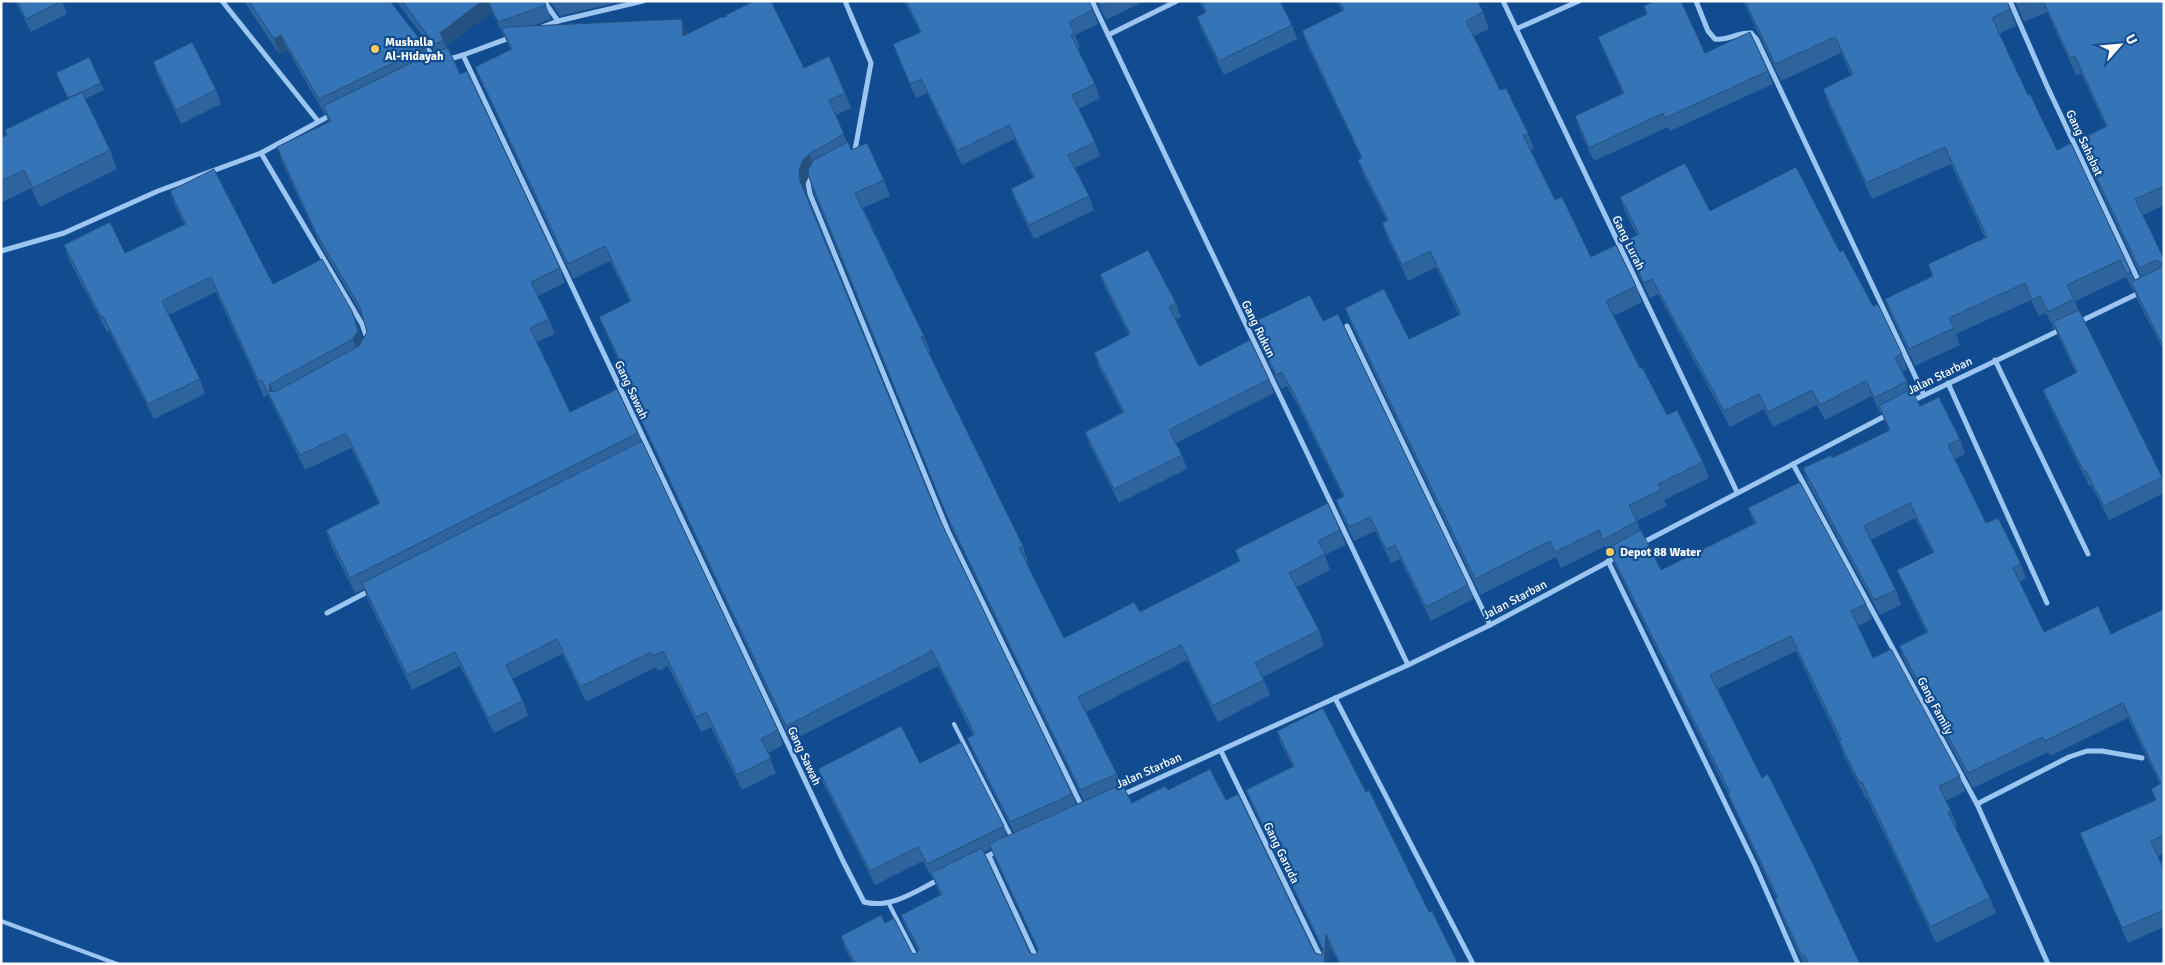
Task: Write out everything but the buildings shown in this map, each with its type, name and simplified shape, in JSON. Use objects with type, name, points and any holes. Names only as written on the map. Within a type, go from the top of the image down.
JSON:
[{"type":"street","points":[[222,1],[318,121]]},
{"type":"street","points":[[544,1],[558,21]]},
{"type":"street","points":[[532,30],[558,21],[643,1]]},
{"type":"street","points":[[846,1],[872,63],[855,150],[848,156]]},
{"type":"street","name":"Gang Rukun","points":[[1092,1],[1408,665]]},
{"type":"street","points":[[1108,35],[1177,1]]},
{"type":"street","name":"Gang Lurah","points":[[1503,1],[1737,492]]},
{"type":"street","points":[[1516,29],[1579,1]]},
{"type":"street","points":[[1696,1],[1708,31],[1715,39],[1724,39],[1747,32],[1751,33],[1757,40],[1924,395]]},
{"type":"street","name":"Gang Sahabat","points":[[2010,1],[2047,86],[2143,292]]},
{"type":"street","points":[[420,40],[438,63],[515,37]]},
{"type":"street","name":"Gang Sawah","points":[[463,55],[648,450],[864,902],[877,905],[889,904]]},
{"type":"street","points":[[1,251],[64,233],[158,192],[260,152],[335,112]]},
{"type":"street","points":[[260,152],[362,324],[368,347]]},
{"type":"street","points":[[819,170],[812,175],[808,183],[810,194],[907,434],[948,531],[1084,812]]},
{"type":"street","points":[[2074,324],[2150,288]]},
{"type":"street","points":[[1347,326],[1490,625]]},
{"type":"street","name":"Jalan Starban","points":[[1906,404],[2065,328]]},
{"type":"street","points":[[1995,360],[2088,554]]},
{"type":"street","points":[[1948,383],[2047,603]]},
{"type":"street","points":[[1634,548],[1737,492],[1889,414]]},
{"type":"street","points":[[639,454],[648,450]]},
{"type":"street","name":"Gang Family","points":[[1793,464],[1977,804],[2048,964]]},
{"type":"street","name":"Jalan Starban","points":[[1111,799],[1408,665],[1490,625],[1626,552]]},
{"type":"street","points":[[1608,561],[1755,864],[1798,964]]},
{"type":"street","points":[[326,612],[379,586]]},
{"type":"street","points":[[1335,698],[1473,964]]},
{"type":"street","name":"Gang Garuda","points":[[1221,751],[1324,964]]},
{"type":"street","points":[[1977,804],[2069,757],[2087,751],[2102,751],[2142,758]]},
{"type":"street","points":[[1075,816],[1093,808]]},
{"type":"street","points":[[972,864],[1006,847]]},
{"type":"street","points":[[989,856],[1040,964]]},
{"type":"street","points":[[889,904],[947,876]]},
{"type":"lane","points":[[954,724],[1014,842]]},
{"type":"lane","points":[[889,904],[920,964]]},
{"type":"lane","points":[[1,921],[117,964]]},
{"type":"place","name":"Mushalla Al-Hidayah","points":[[375,49]]},
{"type":"place","name":"Depot 88 Water","points":[[1610,552]]}]
